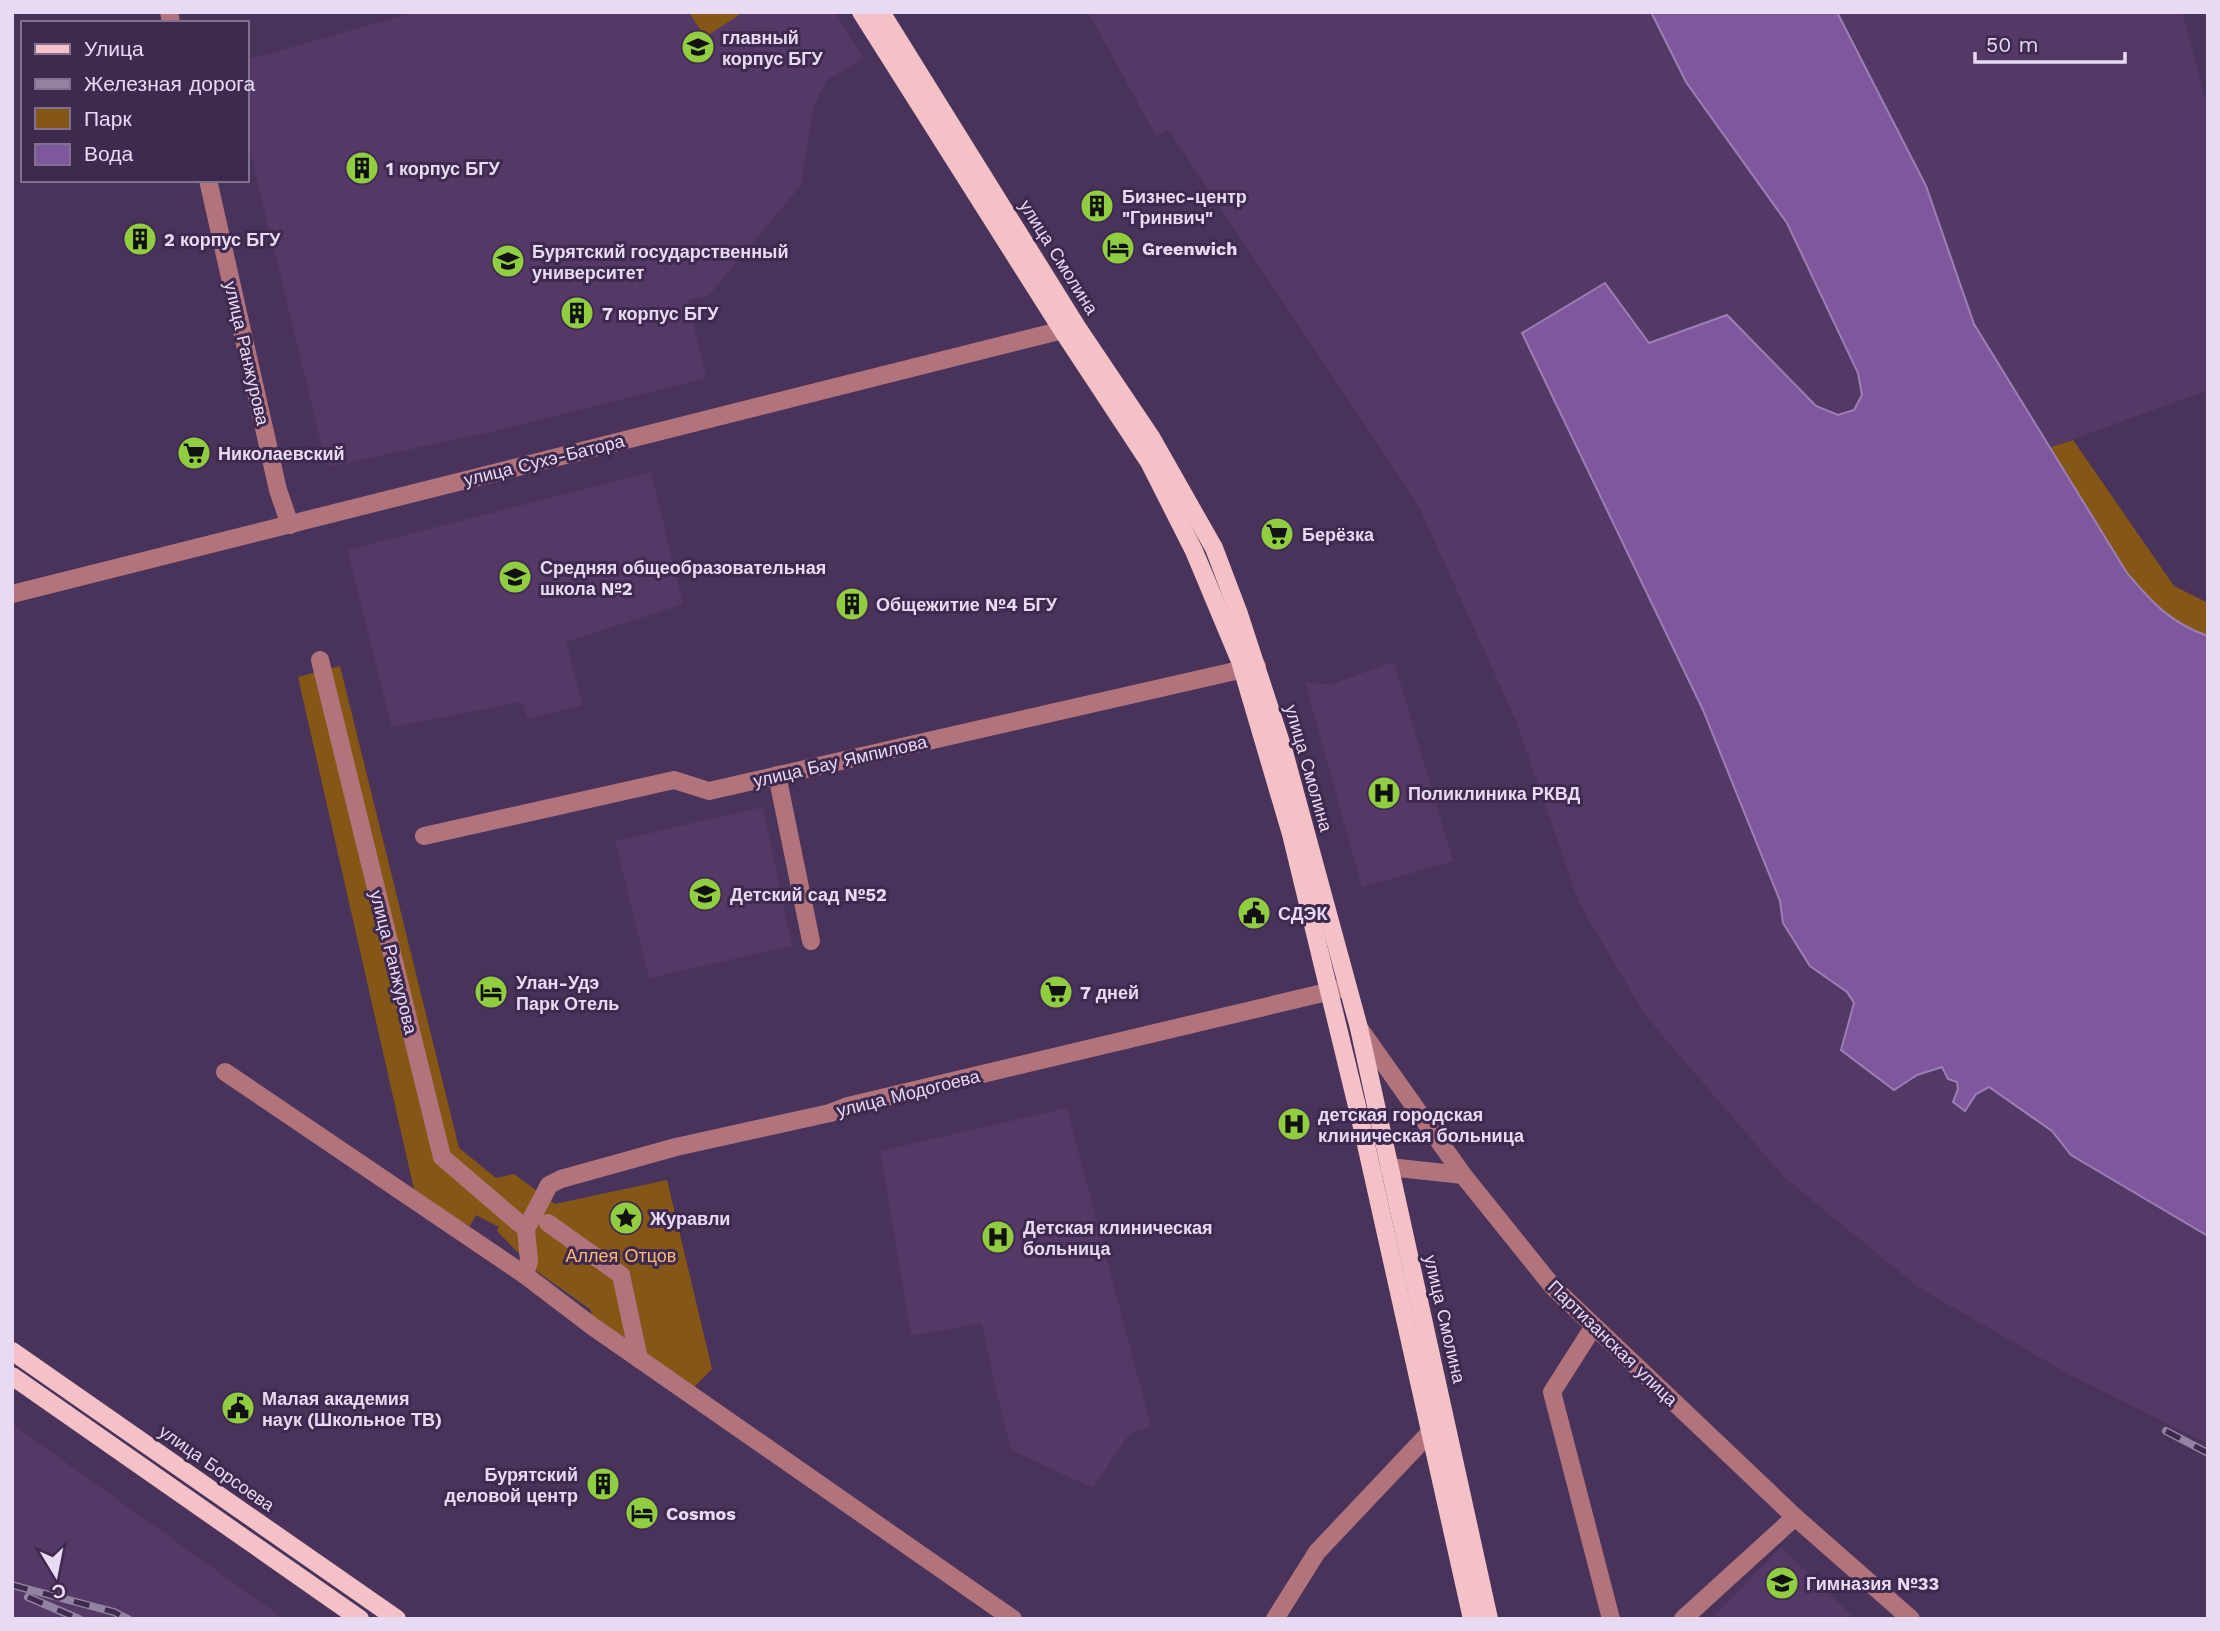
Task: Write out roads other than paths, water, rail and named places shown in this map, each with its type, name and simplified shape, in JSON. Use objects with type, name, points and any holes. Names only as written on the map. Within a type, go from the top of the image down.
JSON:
[{"type":"main road","points":[[860,12],[1070,329]]},
{"type":"main road","name":"улица Смолина","points":[[881,12],[1070,329],[1152,437],[1214,548],[1250,667],[1284,752],[1359,1028],[1489,1619]]},
{"type":"main road","points":[[1250,667],[1363,1131],[1472,1619]]},
{"type":"main road","name":"улица Борсоева","points":[[12,1351],[397,1619]]},
{"type":"main road","points":[[12,1376],[360,1619]]},
{"type":"street","name":"улица Ранжурова","points":[[208,182],[278,490],[290,525]]},
{"type":"street","name":"улица Сухэ-Батора","points":[[12,594],[1070,329]]},
{"type":"street","name":"улица Ранжурова","points":[[320,660],[442,1157],[526,1229]]},
{"type":"street","name":"улица Бау Ямпилова","points":[[424,836],[674,780],[709,791],[1250,667]]},
{"type":"street","points":[[777,775],[811,941]]},
{"type":"street","name":"улица Модогоева","points":[[526,1229],[549,1185],[561,1179],[676,1147],[830,1113],[848,1106],[1348,987]]},
{"type":"street","name":"Партизанская улица","points":[[1359,1028],[1462,1175],[1553,1287],[1795,1517],[1911,1619]]},
{"type":"street","points":[[225,1072],[527,1268],[639,1359],[1013,1619]]},
{"type":"street","points":[[1389,1167],[1462,1175]]},
{"type":"street","points":[[548,1223],[621,1275],[639,1359]]},
{"type":"street","points":[[526,1229],[527,1268]]},
{"type":"street","points":[[1594,1326],[1552,1392],[1611,1619]]},
{"type":"street","points":[[1275,1619],[1317,1552],[1445,1416]]},
{"type":"street","points":[[1683,1619],[1795,1517]]},
{"type":"water","points":[[1651,12],[1837,12],[1926,186],[1974,324],[2127,573],[2172,618],[2208,636],[2208,1236],[2071,1155],[2052,1131],[1989,1087],[1976,1094],[1965,1111],[1953,1102],[1958,1089],[1957,1082],[1948,1079],[1942,1067],[1917,1075],[1894,1090],[1841,1050],[1854,1003],[1847,992],[1810,966],[1783,923],[1780,901],[1703,710],[1522,333],[1605,283],[1649,343],[1727,315],[1816,406],[1838,415],[1854,410],[1862,395],[1858,373],[1787,223],[1686,82]]},
{"type":"railway","points":[[2166,1431],[2208,1453]]},
{"type":"railway","points":[[12,1585],[114,1612],[128,1619]]},
{"type":"railway","points":[[28,1597],[79,1619]]},
{"type":"place","name":"главный корпус БГУ","points":[[698,47]]},
{"type":"place","name":"1 корпус БГУ","points":[[362,168]]},
{"type":"place","name":"Бизнес-центр \"Гринвич\"","points":[[1097,206]]},
{"type":"place","name":"2 корпус БГУ","points":[[140,239]]},
{"type":"place","name":"Greenwich","points":[[1118,248]]},
{"type":"place","name":"Бурятский государственный университет","points":[[508,261]]},
{"type":"place","name":"7 корпус БГУ","points":[[577,313]]},
{"type":"place","name":"Николаевский","points":[[194,453]]},
{"type":"place","name":"Берёзка","points":[[1277,534]]},
{"type":"place","name":"Средняя общеобразовательная школа №2","points":[[515,577]]},
{"type":"place","name":"Общежитие №4 БГУ","points":[[852,604]]},
{"type":"place","name":"Поликлиника РКВД","points":[[1384,793]]},
{"type":"place","name":"Детский сад №52","points":[[705,894]]},
{"type":"place","name":"СДЭК","points":[[1254,913]]},
{"type":"place","name":"Улан-Удэ Парк Отель","points":[[491,992]]},
{"type":"place","name":"7 дней","points":[[1056,992]]},
{"type":"place","name":"детская городская клиническая больница","points":[[1294,1124]]},
{"type":"place","name":"Журавли","points":[[626,1218]]},
{"type":"place","name":"Детская клиническая больница","points":[[998,1237]]},
{"type":"place","name":"Малая академия наук (Школьное ТВ)","points":[[238,1408]]},
{"type":"place","name":"Бурятский деловой центр","points":[[603,1484]]},
{"type":"place","name":"Cosmos","points":[[642,1513]]},
{"type":"place","name":"Гимназия №33","points":[[1782,1583]]},
{"type":"park label","name":"Аллея Отцов","points":[[621,1255]]}]
